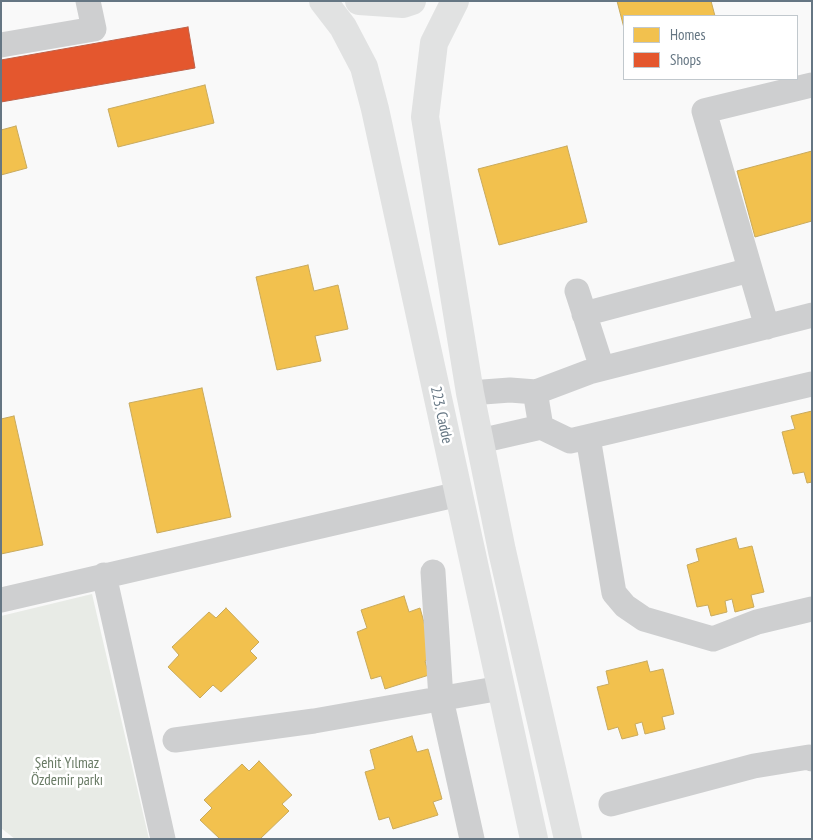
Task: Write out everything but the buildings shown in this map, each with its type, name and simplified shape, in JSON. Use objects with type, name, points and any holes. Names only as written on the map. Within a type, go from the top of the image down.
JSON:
[{"type":"main road","name":"223. Cadde","points":[[323,1],[343,27],[364,67],[534,839]]},
{"type":"main road","points":[[359,1],[403,4],[412,1]]},
{"type":"main road","points":[[455,1],[434,43],[425,117],[470,393],[502,551],[568,839]]},
{"type":"street","points":[[1,45],[94,29],[88,1]]},
{"type":"street","points":[[767,327],[704,111],[812,85]]},
{"type":"street","points":[[602,368],[581,302],[750,270]]},
{"type":"street","points":[[470,393],[510,390],[536,392],[602,368],[812,315]]},
{"type":"street","points":[[480,441],[541,427],[570,441],[812,384]]},
{"type":"street","points":[[536,392],[541,427]]},
{"type":"street","points":[[588,437],[614,593],[624,606],[644,619],[713,640],[757,622],[812,609]]},
{"type":"street","points":[[1,600],[459,494]]},
{"type":"street","points":[[433,572],[441,699],[472,839]]},
{"type":"street","points":[[104,575],[163,839]]},
{"type":"street","points":[[175,740],[314,721],[501,688]]},
{"type":"street","points":[[611,804],[754,766],[809,757],[812,759]]},
{"type":"green space","name":"Şehit Yılmaz Özdemir parkı","points":[[92,594],[149,839],[15,839],[1,828],[1,616]]}]
